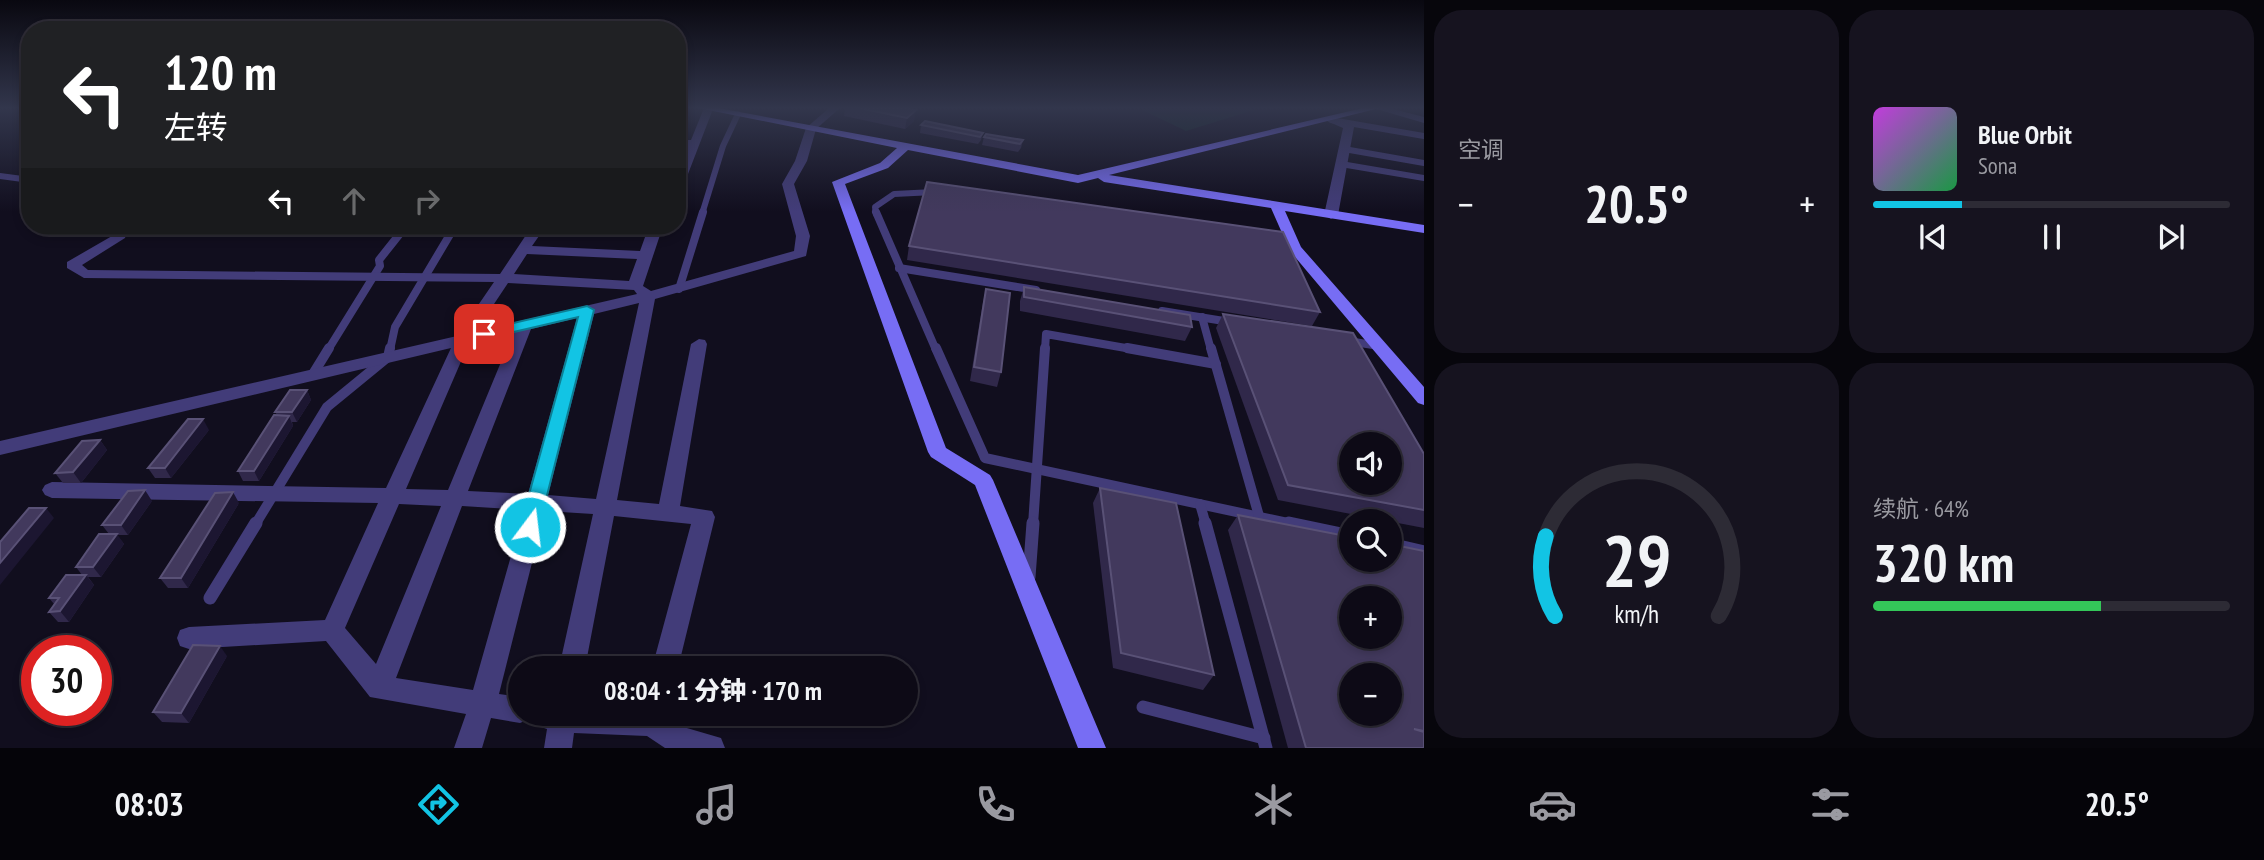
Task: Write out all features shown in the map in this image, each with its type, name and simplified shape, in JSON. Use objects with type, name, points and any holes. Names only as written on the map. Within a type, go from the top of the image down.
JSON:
[{"type":"street","points":[[119,235],[72,265],[84,274],[504,278],[642,291],[680,289],[801,253],[803,236],[788,184],[801,161],[806,143]]},
{"type":"street","points":[[889,143],[1078,179],[1233,143]]},
{"type":"street","points":[[1331,215],[1345,143]]},
{"type":"street","points":[[686,144],[695,144],[686,166]]},
{"type":"street","points":[[905,146],[897,158],[875,171],[838,182],[938,452],[983,480],[1092,748]]},
{"type":"street","points":[[1093,177],[1424,229]]},
{"type":"street","points":[[1276,206],[1285,241],[1424,399]]},
{"type":"street","points":[[332,630],[463,339],[533,235]]},
{"type":"street","points":[[575,656],[606,505],[642,291],[645,255],[653,235]]},
{"type":"street","points":[[523,250],[645,255]]},
{"type":"street","points":[[0,448],[587,310],[642,291]]},
{"type":"street","points":[[468,748],[483,704],[587,310]]},
{"type":"street","points":[[379,688],[524,325]]},
{"type":"street","points":[[668,513],[699,344]]},
{"type":"street","points":[[52,490],[455,497],[606,505],[704,517],[668,656]]},
{"type":"street","points":[[189,638],[332,630]]},
{"type":"street","points":[[332,630],[379,688],[508,708]]},
{"type":"street","points":[[555,726],[558,748]]},
{"type":"street","points":[[658,726],[672,743],[711,748]]},
{"type":"lane","points":[[680,289],[725,143]]},
{"type":"lane","points":[[1344,149],[1424,163]]},
{"type":"lane","points":[[1341,164],[1424,178]]},
{"type":"lane","points":[[0,176],[21,179]]},
{"type":"lane","points":[[945,193],[897,193],[881,198],[875,207],[877,218],[985,458],[1339,533]]},
{"type":"lane","points":[[313,374],[380,266],[379,260],[398,235]]},
{"type":"lane","points":[[211,598],[327,407],[388,357],[395,327],[450,235]]},
{"type":"lane","points":[[899,268],[1050,293]]},
{"type":"lane","points":[[1147,308],[1243,324]]},
{"type":"lane","points":[[1202,317],[1259,516]]},
{"type":"lane","points":[[1028,589],[1046,334],[1216,364]]},
{"type":"lane","points":[[1338,340],[1379,346]]},
{"type":"lane","points":[[1200,504],[1265,743]]},
{"type":"lane","points":[[1402,547],[1424,552]]},
{"type":"lane","points":[[1143,707],[1265,743]]},
{"type":"building","points":[[927,182],[1283,232],[1320,312],[909,246]]},
{"type":"building","points":[[1024,287],[1190,315],[1192,327],[1024,297]]},
{"type":"building","points":[[986,289],[1010,293],[1001,372],[974,367]]},
{"type":"building","points":[[1223,314],[1353,333],[1424,454],[1424,510],[1342,495],[1402,495],[1402,432],[1339,432],[1339,494],[1288,485]]},
{"type":"building","points":[[290,390],[307,390],[292,412],[275,412]]},
{"type":"building","points":[[274,415],[289,416],[254,471],[238,471]]},
{"type":"building","points":[[188,419],[203,419],[165,468],[148,468]]},
{"type":"building","points":[[100,440],[73,472],[55,473],[82,441]]},
{"type":"building","points":[[1100,488],[1176,503],[1214,675],[1121,653]]},
{"type":"building","points":[[145,490],[121,525],[102,525],[128,491]]},
{"type":"building","points":[[233,492],[181,578],[160,578],[215,493]]},
{"type":"building","points":[[29,508],[46,508],[0,563],[0,542]]},
{"type":"building","points":[[1238,515],[1339,535],[1339,572],[1402,572],[1402,546],[1424,551],[1424,731],[1414,729],[1424,732],[1424,748],[1306,748]]},
{"type":"building","points":[[99,534],[117,534],[93,567],[76,567]]},
{"type":"building","points":[[66,575],[86,575],[60,611],[49,612],[59,598],[49,598]]},
{"type":"building","points":[[193,645],[220,646],[181,713],[153,712]]},
{"type":"route","points":[[484,334],[587,310],[530,527]]}]
